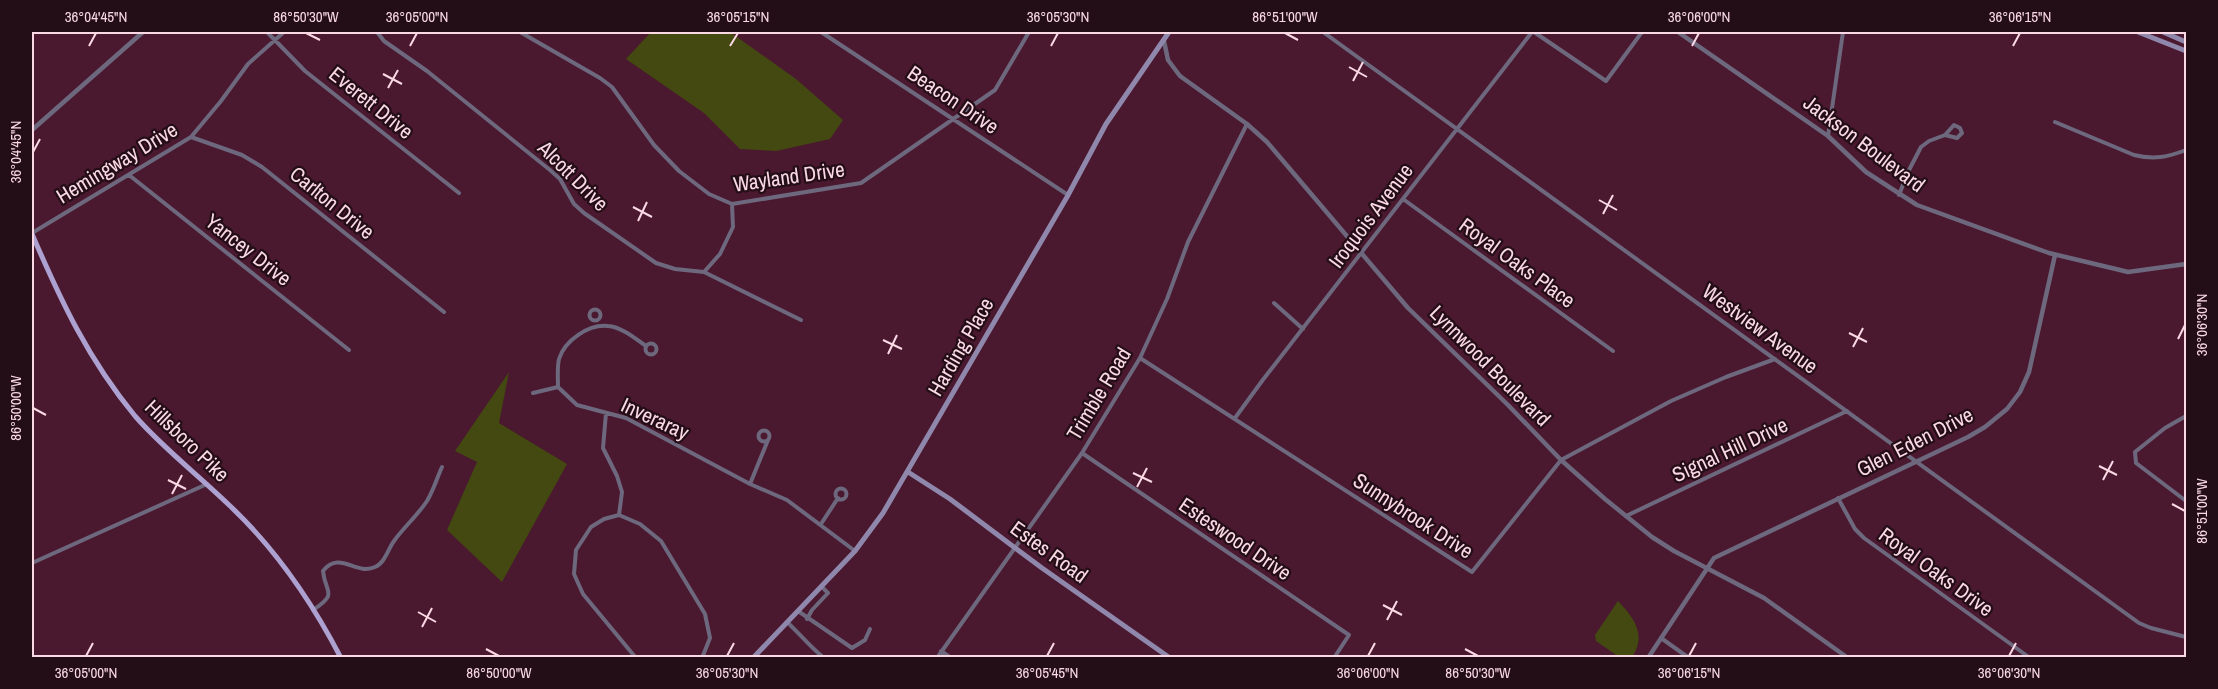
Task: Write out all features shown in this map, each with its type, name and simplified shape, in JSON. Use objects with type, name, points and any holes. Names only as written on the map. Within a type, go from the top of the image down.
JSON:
[{"type":"main road","name":"Harding Place","points":[[753,657],[822,587],[855,551],[878,521],[1068,195],[1106,124],[1169,32]]},
{"type":"main road","points":[[2138,32],[2187,51]]},
{"type":"main road","points":[[2163,32],[2187,42]]},
{"type":"main road","name":"Hillsboro Pike","points":[[32,234],[82,341],[110,382],[153,435],[207,484],[276,557],[313,610],[341,657]]},
{"type":"main road","name":"Estes Road","points":[[908,472],[950,499],[1014,548],[1170,657]]},
{"type":"street","points":[[32,130],[143,32]]},
{"type":"street","name":"Everett Drive","points":[[267,32],[305,71],[459,193]]},
{"type":"street","name":"Hemingway Drive","points":[[32,234],[191,137],[248,64],[284,32]]},
{"type":"street","name":"Alcott Drive","points":[[377,32],[384,41],[427,70],[550,170],[560,179],[574,204],[584,213],[656,263],[675,269],[704,272],[801,320]]},
{"type":"street","name":"Wayland Drive","points":[[519,32],[612,87],[654,145],[679,171],[710,194],[732,204],[861,183],[995,90],[1029,32]]},
{"type":"street","name":"Beacon Drive","points":[[821,32],[1068,195]]},
{"type":"street","name":"Westview Avenue","points":[[1323,32],[2139,623],[2187,637]]},
{"type":"street","points":[[1533,32],[1606,81],[1642,32]]},
{"type":"street","name":"Iroquois Avenue","points":[[1235,418],[1533,32]]},
{"type":"street","name":"Jackson Boulevard","points":[[1678,32],[1828,136],[1866,172],[1899,195],[1941,216],[2055,255],[2128,272],[2187,264]]},
{"type":"street","points":[[1828,136],[1843,32]]},
{"type":"street","name":"Lynnwood Boulevard","points":[[1164,41],[1168,60],[1180,76],[1247,124],[1267,142],[1407,308],[1508,405],[1561,460],[1625,516],[1674,551],[1764,598],[1848,657]]},
{"type":"street","points":[[2055,122],[2134,155],[2147,158],[2166,157],[2187,150]]},
{"type":"street","name":"Trimble Road","points":[[937,657],[1082,453],[1140,357],[1167,299],[1188,242],[1247,124]]},
{"type":"street","points":[[1899,195],[1921,147],[1944,135]]},
{"type":"street","name":"Carlton Drive","points":[[191,137],[242,155],[262,166],[444,312]]},
{"type":"street","name":"Yancey Drive","points":[[129,175],[349,350]]},
{"type":"street","name":"Royal Oaks Place","points":[[1403,199],[1613,351]]},
{"type":"street","points":[[704,272],[720,254],[733,227],[732,204]]},
{"type":"street","name":"Glen Eden Drive","points":[[1648,657],[1714,558],[1985,427],[2007,409],[2020,392],[2028,372],[2055,255]]},
{"type":"street","points":[[1274,303],[1303,328]]},
{"type":"street","points":[[596,321],[597,328]]},
{"type":"street","points":[[533,393],[558,387],[559,358],[571,340],[581,333],[608,326],[618,329],[646,346]]},
{"type":"street","name":"Sunnybrook Drive","points":[[1140,357],[1472,572],[1561,460],[1671,401],[1726,377],[1775,360]]},
{"type":"street","name":"Inveraray","points":[[558,387],[577,405],[626,418],[750,484],[787,500],[855,551]]},
{"type":"street","name":"Signal Hill Drive","points":[[1625,516],[1847,411]]},
{"type":"street","points":[[606,413],[603,448],[622,492],[619,515]]},
{"type":"street","points":[[2187,416],[2165,428],[2135,452],[2136,463],[2187,501]]},
{"type":"street","points":[[750,484],[768,440]]},
{"type":"street","name":"Esteswood Drive","points":[[1082,453],[1349,635],[1334,657]]},
{"type":"street","points":[[313,610],[325,602],[330,589],[324,579],[323,571],[327,566],[333,562],[366,569],[379,565],[393,542],[428,499],[442,467]]},
{"type":"street","points":[[32,563],[207,484]]},
{"type":"street","points":[[821,524],[838,498]]},
{"type":"street","name":"Royal Oaks Drive","points":[[1838,498],[1855,529],[1864,538],[2030,657]]},
{"type":"street","points":[[636,657],[583,594],[574,574],[576,550],[591,527],[604,519],[619,515],[640,524],[661,541],[705,614],[710,638],[702,657]]},
{"type":"street","points":[[807,619],[828,593],[822,587]]},
{"type":"street","points":[[798,611],[852,648],[866,640],[870,629]]},
{"type":"street","points":[[787,622],[808,645],[824,657]]},
{"type":"street","points":[[1661,638],[1689,657]]},
{"type":"street","points":[[941,651],[951,657]]},
{"type":"green space","points":[[651,32],[730,32],[796,79],[843,120],[830,139],[776,151],[740,149],[704,113],[626,59]]},
{"type":"green space","points":[[509,372],[499,423],[567,464],[502,582],[447,530],[477,462],[455,451]]},
{"type":"green space","points":[[1618,601],[1637,627],[1638,641],[1632,657],[1619,657],[1596,641],[1595,635]]}]
